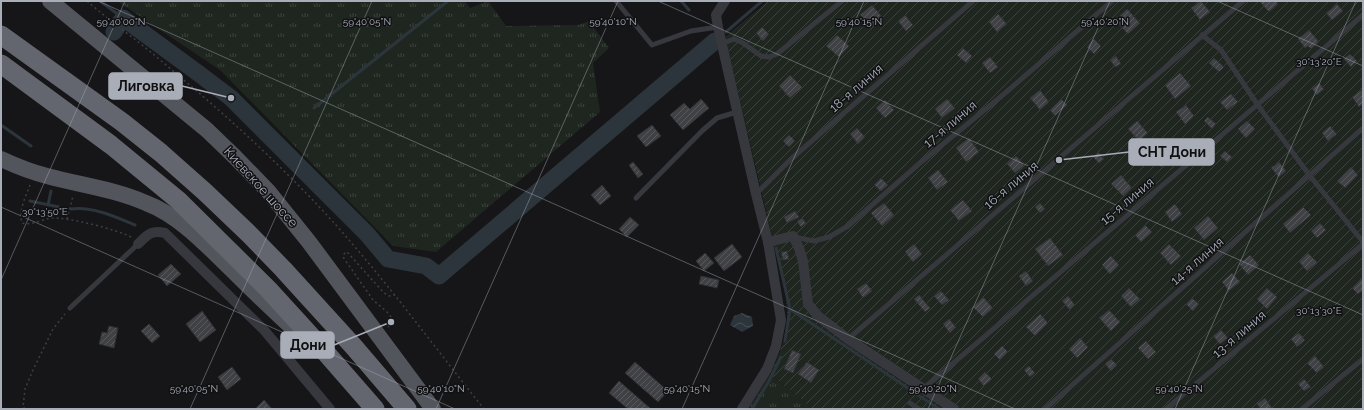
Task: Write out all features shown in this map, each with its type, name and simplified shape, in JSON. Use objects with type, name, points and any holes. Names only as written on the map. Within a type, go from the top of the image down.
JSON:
[{"type":"highway","points":[[1,35],[122,122],[161,153],[205,192],[283,269],[354,347],[407,409]]},
{"type":"highway","points":[[1,64],[111,145],[178,200],[268,289],[375,409]]},
{"type":"main road","name":"Киевское шоссе","points":[[52,3],[201,126],[235,157],[268,191],[309,242],[433,409]]},
{"type":"main road","points":[[1,159],[20,168],[46,176],[95,187],[126,196],[147,203],[167,214],[208,247],[358,389]]},
{"type":"street","points":[[722,2],[716,15],[718,27],[768,242],[781,320],[776,346],[767,369],[742,409]]},
{"type":"street","points":[[138,244],[149,233],[156,231],[166,233],[264,330],[330,409]]},
{"type":"street","points":[[768,242],[793,236],[803,261],[808,304],[818,316],[848,339],[954,409]]},
{"type":"lane","points":[[616,1],[652,45],[691,31],[718,27]]},
{"type":"lane","points":[[722,44],[734,39],[743,43],[761,56],[769,57],[777,54],[842,1]]},
{"type":"lane","name":"18-я линия","points":[[756,194],[791,159],[973,1]]},
{"type":"lane","name":"17-я линия","points":[[793,236],[814,241],[828,237],[848,226],[920,163],[1004,94],[1112,1]]},
{"type":"lane","name":"16-я линия","points":[[848,339],[1243,1]]},
{"type":"lane","name":"15-я линия","points":[[924,388],[1363,15]]},
{"type":"lane","points":[[1202,35],[1221,50],[1257,104],[1310,176],[1363,243]]},
{"type":"lane","points":[[636,198],[702,131],[717,118],[737,112]]},
{"type":"lane","name":"14-я линия","points":[[1045,409],[1363,128]]},
{"type":"lane","name":"13-я линия","points":[[1166,409],[1363,243]]},
{"type":"lane","points":[[70,308],[138,244]]},
{"type":"lane","points":[[1302,409],[1363,359]]},
{"type":"lane","points":[[910,403],[919,409]]},
{"type":"path","points":[[87,1],[108,20],[159,58],[247,134],[300,186],[355,247],[395,295],[484,409]]},
{"type":"path","points":[[30,184],[22,208],[20,218],[22,223],[27,224],[53,218],[67,219],[130,236],[138,244]]},
{"type":"path","points":[[67,219],[74,192]]},
{"type":"path","points":[[377,334],[395,322],[387,312],[373,300],[343,257],[343,253],[348,253],[384,293],[390,296],[395,295]]},
{"type":"path","points":[[25,409],[23,407],[25,389],[33,370],[53,329],[70,308]]},
{"type":"green space","points":[[117,1],[465,1],[470,8],[488,1],[506,26],[578,25],[589,21],[609,48],[593,63],[600,112],[436,252],[393,246],[220,70]]},
{"type":"green space","points":[[768,1],[1363,1],[1363,409],[813,409],[770,374],[780,351],[785,334],[787,325],[787,308],[783,283],[725,37]]},
{"type":"green space","points":[[770,374],[813,409],[748,409]]},
{"type":"water","points":[[742,313],[752,317],[753,326],[742,332],[730,325],[734,316]]},
{"type":"building","points":[[1201,1],[1210,12],[1200,20],[1191,8]]},
{"type":"building","points":[[1259,1],[1276,1],[1278,4],[1269,12]]},
{"type":"building","points":[[1337,4],[1343,11],[1332,20],[1326,13]]},
{"type":"building","points":[[872,5],[883,18],[870,28],[860,15]]},
{"type":"building","points":[[1127,9],[1140,23],[1128,34],[1115,20]]},
{"type":"building","points":[[998,14],[1007,24],[997,32],[989,22]]},
{"type":"building","points":[[905,15],[913,25],[906,31],[898,21]]},
{"type":"building","points":[[762,27],[769,34],[763,41],[756,33]]},
{"type":"building","points":[[1309,30],[1319,42],[1311,49],[1308,46],[1305,48],[1298,39]]},
{"type":"building","points":[[837,35],[849,46],[839,57],[826,46]]},
{"type":"building","points":[[1094,39],[1101,46],[1094,54],[1087,47]]},
{"type":"building","points":[[963,48],[972,56],[966,63],[957,55]]},
{"type":"building","points":[[1350,54],[1357,61],[1351,67],[1344,59]]},
{"type":"building","points":[[1116,56],[1121,64],[1115,67],[1110,60]]},
{"type":"building","points":[[990,57],[998,67],[990,73],[982,63]]},
{"type":"building","points":[[1214,58],[1224,67],[1219,72],[1209,63]]},
{"type":"building","points":[[1180,73],[1191,86],[1175,99],[1165,85]]},
{"type":"building","points":[[790,75],[802,87],[790,98],[779,86]]},
{"type":"building","points":[[1319,83],[1324,89],[1317,95],[1312,89]]},
{"type":"building","points":[[1040,90],[1049,102],[1040,110],[1030,98]]},
{"type":"building","points":[[1362,90],[1363,104],[1359,107],[1352,97]]},
{"type":"building","points":[[1231,94],[1238,102],[1227,110],[1220,102]]},
{"type":"building","points":[[701,99],[709,108],[683,130],[670,115],[684,103],[690,109]]},
{"type":"building","points":[[947,99],[955,108],[942,118],[935,109]]},
{"type":"building","points":[[1061,99],[1067,105],[1055,116],[1050,110]]},
{"type":"building","points":[[885,100],[894,110],[885,118],[876,108]]},
{"type":"building","points":[[1186,105],[1194,116],[1185,124],[1176,112]]},
{"type":"building","points":[[1208,117],[1216,124],[1212,129],[1204,121]]},
{"type":"building","points":[[1137,121],[1148,133],[1139,141],[1128,129]]},
{"type":"building","points":[[1247,121],[1255,129],[1246,138],[1238,129]]},
{"type":"building","points":[[652,125],[661,136],[646,147],[637,136]]},
{"type":"building","points":[[1330,126],[1337,134],[1328,141],[1322,133]]},
{"type":"building","points":[[857,128],[865,137],[858,144],[850,134]]},
{"type":"building","points":[[789,135],[795,141],[789,147],[783,141]]},
{"type":"building","points":[[969,138],[979,152],[966,162],[956,148]]},
{"type":"building","points":[[1159,144],[1172,156],[1161,167],[1148,155]]},
{"type":"building","points":[[1225,151],[1232,157],[1227,162],[1220,156]]},
{"type":"building","points":[[1098,152],[1104,159],[1099,163],[1093,157]]},
{"type":"building","points":[[1016,156],[1024,165],[1015,173],[1007,164]]},
{"type":"building","points":[[633,162],[643,174],[638,178],[629,165]]},
{"type":"building","points":[[1279,162],[1286,171],[1279,177],[1271,168]]},
{"type":"building","points":[[1351,167],[1358,175],[1345,188],[1337,181]]},
{"type":"building","points":[[938,170],[948,182],[937,190],[928,178]]},
{"type":"building","points":[[1121,175],[1132,188],[1123,196],[1111,184]]},
{"type":"building","points":[[881,178],[888,185],[881,191],[874,185]]},
{"type":"building","points":[[602,185],[611,196],[600,205],[591,195]]},
{"type":"building","points":[[963,200],[972,211],[959,221],[950,210]]},
{"type":"building","points":[[884,203],[894,215],[882,226],[871,213]]},
{"type":"building","points":[[1040,203],[1045,209],[1040,213],[1035,207]]},
{"type":"building","points":[[1175,204],[1182,214],[1172,222],[1165,212]]},
{"type":"building","points":[[1303,207],[1311,215],[1290,233],[1283,224]]},
{"type":"building","points":[[795,211],[799,217],[787,223],[784,217]]},
{"type":"building","points":[[1208,216],[1218,228],[1204,240],[1194,228]]},
{"type":"building","points":[[630,217],[639,225],[627,237],[619,229]]},
{"type":"building","points":[[802,218],[806,223],[801,227],[797,222]]},
{"type":"building","points":[[1320,223],[1326,230],[1317,238],[1311,231]]},
{"type":"building","points":[[1145,225],[1152,232],[1141,242],[1135,235]]},
{"type":"building","points":[[1050,238],[1063,255],[1048,266],[1035,249]]},
{"type":"building","points":[[732,244],[742,257],[724,271],[714,258]]},
{"type":"building","points":[[914,244],[922,254],[913,262],[905,252]]},
{"type":"building","points":[[1169,244],[1181,256],[1171,265],[1160,253]]},
{"type":"building","points":[[787,251],[789,259],[783,260],[781,252]]},
{"type":"building","points":[[705,253],[714,263],[704,271],[696,261]]},
{"type":"building","points":[[1308,253],[1317,262],[1307,271],[1299,262]]},
{"type":"building","points":[[1250,255],[1259,265],[1248,275],[1239,264]]},
{"type":"building","points":[[1111,256],[1119,265],[1110,274],[1102,265]]},
{"type":"building","points":[[171,264],[181,274],[167,286],[158,275]]},
{"type":"building","points":[[1026,271],[1033,281],[1026,286],[1019,276]]},
{"type":"building","points":[[1232,273],[1240,282],[1229,291],[1222,282]]},
{"type":"building","points":[[701,276],[719,280],[717,288],[699,284]]},
{"type":"building","points":[[1363,278],[1363,290],[1358,294],[1352,288]]},
{"type":"building","points":[[866,283],[872,291],[863,298],[857,289]]},
{"type":"building","points":[[1129,288],[1140,299],[1131,307],[1121,296]]},
{"type":"building","points":[[1267,288],[1277,297],[1267,309],[1257,299]]},
{"type":"building","points":[[941,291],[949,300],[942,305],[934,296]]},
{"type":"building","points":[[919,295],[930,308],[925,312],[914,299]]},
{"type":"building","points":[[1068,296],[1075,305],[1070,310],[1062,301]]},
{"type":"building","points":[[983,297],[993,308],[983,317],[973,307]]},
{"type":"building","points":[[1192,298],[1199,304],[1193,311],[1186,304]]},
{"type":"building","points":[[1109,310],[1120,322],[1111,331],[1099,318]]},
{"type":"building","points":[[202,311],[216,330],[200,342],[186,324]]},
{"type":"building","points":[[1040,314],[1048,323],[1035,336],[1026,327]]},
{"type":"building","points":[[949,319],[956,327],[950,333],[943,324]]},
{"type":"building","points":[[149,324],[160,336],[152,343],[141,331]]},
{"type":"building","points":[[109,326],[118,328],[114,348],[99,344],[102,332],[107,333]]},
{"type":"building","points":[[1221,330],[1228,338],[1220,344],[1213,336]]},
{"type":"building","points":[[1299,333],[1305,340],[1297,347],[1291,339]]},
{"type":"building","points":[[1080,338],[1088,347],[1077,358],[1069,349]]},
{"type":"building","points":[[1146,341],[1156,352],[1148,359],[1138,348]]},
{"type":"building","points":[[1002,346],[1008,352],[1000,360],[994,354]]},
{"type":"building","points":[[792,350],[801,354],[793,373],[784,369]]},
{"type":"building","points":[[1315,356],[1324,367],[1317,373],[1307,363]]},
{"type":"building","points":[[1111,359],[1117,365],[1111,371],[1105,364]]},
{"type":"building","points":[[635,362],[668,391],[658,402],[625,373]]},
{"type":"building","points":[[807,362],[819,370],[811,383],[798,374]]},
{"type":"building","points":[[1029,366],[1035,373],[1030,377],[1024,370]]},
{"type":"building","points":[[232,367],[241,379],[227,390],[218,377]]},
{"type":"building","points":[[985,372],[992,379],[984,386],[978,379]]},
{"type":"building","points":[[1304,379],[1311,387],[1304,391],[1298,384]]},
{"type":"building","points":[[619,381],[651,409],[628,409],[609,393]]},
{"type":"building","points":[[1265,398],[1272,408],[1271,409],[1261,409],[1257,404]]},
{"type":"building","points":[[264,400],[272,409],[255,409]]},
{"type":"waterway","points":[[100,1],[123,18]]},
{"type":"waterway","points":[[314,108],[448,1]]},
{"type":"waterway","points":[[681,1],[689,10]]},
{"type":"waterway","points":[[726,32],[762,1]]},
{"type":"waterway","points":[[114,32],[123,18],[198,73],[231,98],[367,234],[388,259],[426,266],[439,276],[715,41]]},
{"type":"waterway","points":[[1,125],[31,146]]},
{"type":"waterway","points":[[48,205],[51,191]]},
{"type":"waterway","points":[[30,201],[59,207]]},
{"type":"waterway","points":[[71,209],[87,209],[112,216],[135,225]]},
{"type":"waterway","points":[[776,248],[790,309],[785,341]]},
{"type":"waterway","points":[[790,309],[939,409]]},
{"type":"waterway","points":[[752,409],[769,381],[781,357]]},
{"type":"place","name":"Лиговка","points":[[231,98]]},
{"type":"place","name":"СНТ Дони","points":[[1059,160]]},
{"type":"place","name":"Дони","points":[[391,322]]}]
